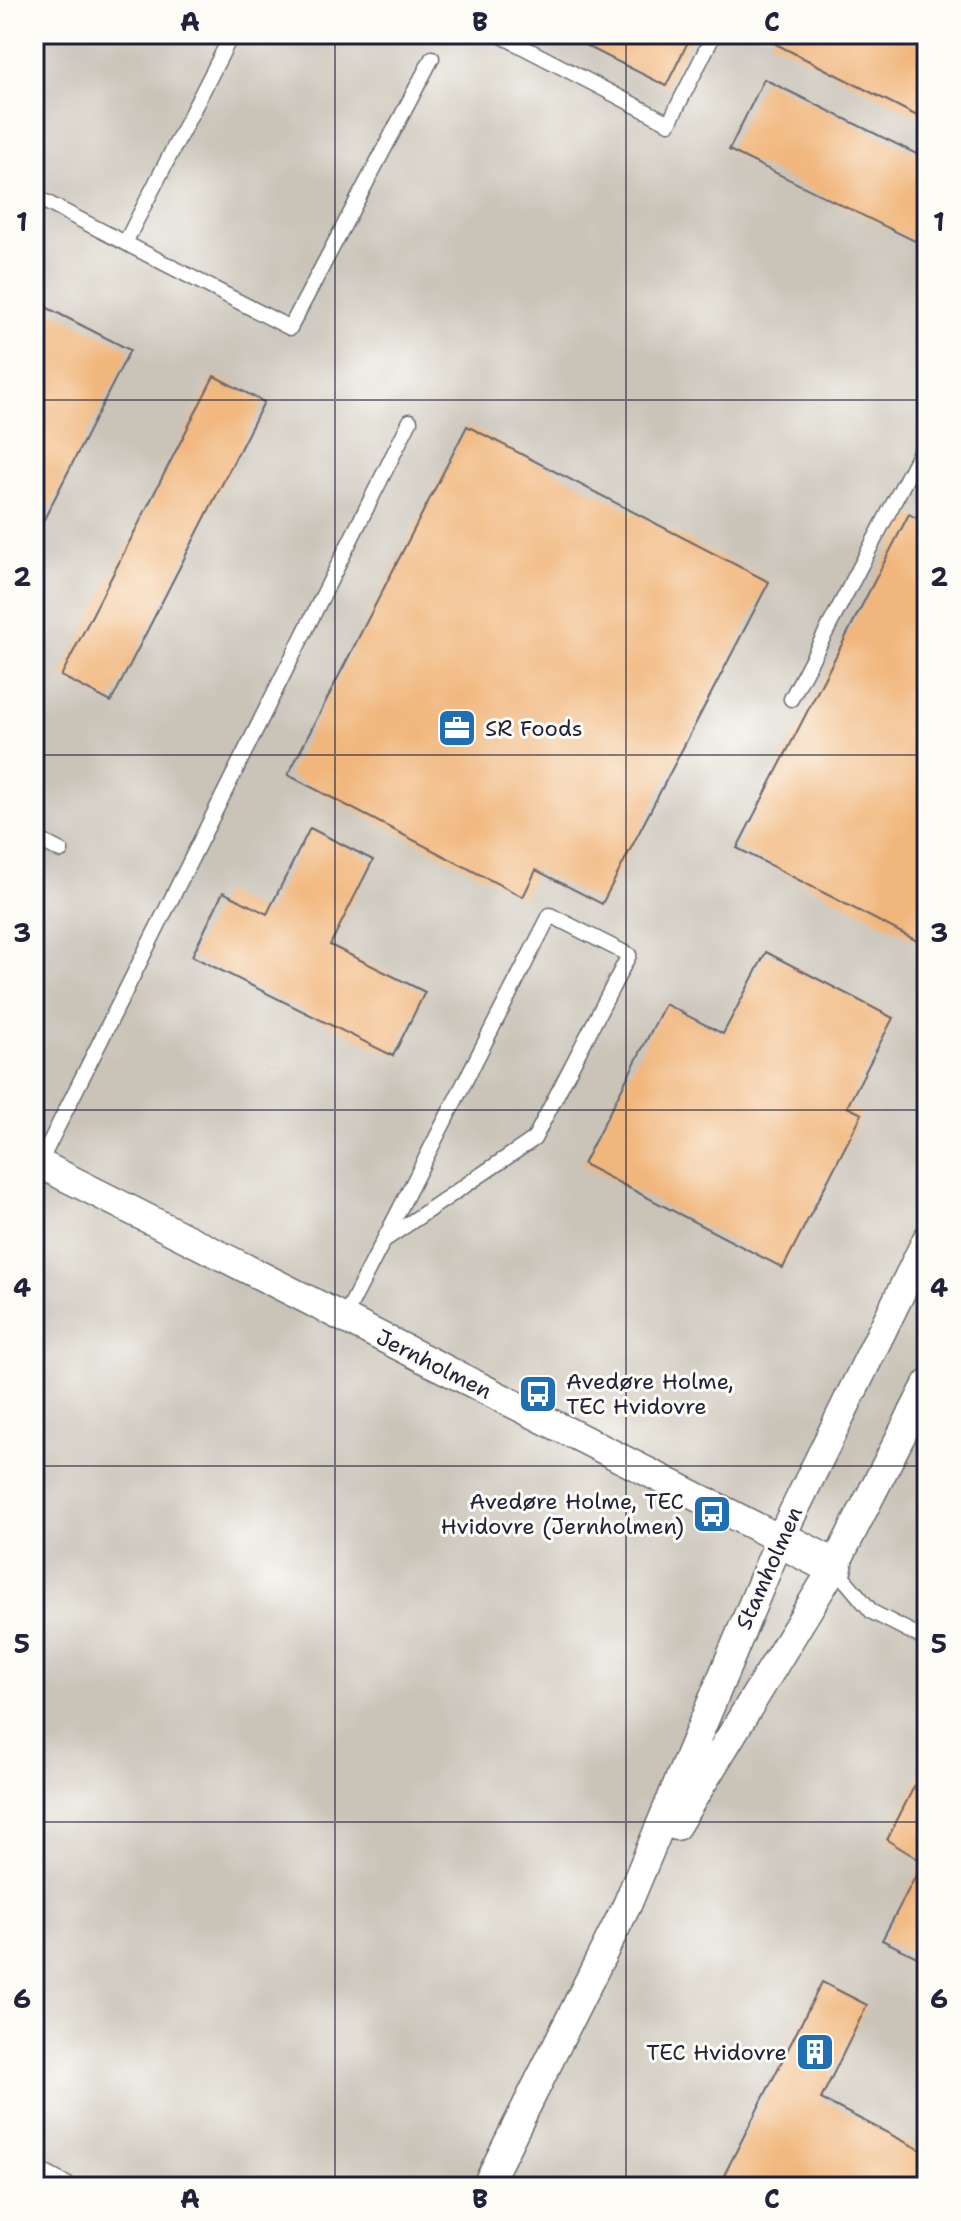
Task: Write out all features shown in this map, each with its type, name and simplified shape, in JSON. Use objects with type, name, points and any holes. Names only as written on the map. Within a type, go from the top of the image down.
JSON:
[{"type":"street","name":"Jernholmen","points":[[36,1162],[834,1567]]},
{"type":"street","name":"Stamholmen","points":[[486,2187],[627,1905],[780,1539],[927,1239]]},
{"type":"street","name":"Stamholmen","points":[[627,1905],[834,1567],[927,1385]]},
{"type":"lane","points":[[125,243],[232,34]]},
{"type":"lane","points":[[498,34],[669,123],[714,34]]},
{"type":"lane","points":[[34,196],[290,328],[432,58]]},
{"type":"lane","points":[[36,1162],[410,421]]},
{"type":"lane","points":[[791,699],[927,439]]},
{"type":"lane","points":[[34,837],[61,851]]},
{"type":"lane","points":[[344,1318],[383,1241],[550,915],[629,955],[534,1139],[383,1241]]},
{"type":"lane","points":[[834,1567],[872,1612],[927,1640]]},
{"type":"lane","points":[[34,2167],[72,2187]]},
{"type":"shaded area","points":[[34,34],[927,34],[927,2187],[34,2187]]},
{"type":"building","points":[[563,34],[692,34],[666,86]]},
{"type":"building","points":[[774,34],[896,34],[927,49],[927,121],[770,41]]},
{"type":"building","points":[[764,79],[927,159],[927,247],[729,150]]},
{"type":"building","points":[[34,301],[130,350],[34,539]]},
{"type":"building","points":[[214,376],[264,402],[111,702],[61,676]]},
{"type":"building","points":[[467,426],[769,582],[602,904],[536,870],[523,897],[288,775]]},
{"type":"building","points":[[909,514],[927,524],[927,946],[737,848]]},
{"type":"building","points":[[310,828],[373,860],[330,945],[425,992],[393,1056],[192,956],[223,892],[267,914]]},
{"type":"building","points":[[766,952],[893,1018],[847,1107],[862,1114],[783,1268],[583,1164],[665,1004],[723,1034]]},
{"type":"building","points":[[927,1761],[927,1962],[882,1940],[923,1862],[887,1840]]},
{"type":"building","name":"TEC Hvidovre","points":[[822,1982],[867,2005],[821,2099],[927,2153],[927,2187],[718,2187]]},
{"type":"place","name":"SR Foods","points":[[457,728]]},
{"type":"place","name":"Avedøre Holme, TEC Hvidovre","points":[[538,1394]]},
{"type":"place","name":"Avedøre Holme, TEC Hvidovre (Jernholmen)","points":[[712,1514]]},
{"type":"place","name":"TEC Hvidovre","points":[[815,2052]]}]
